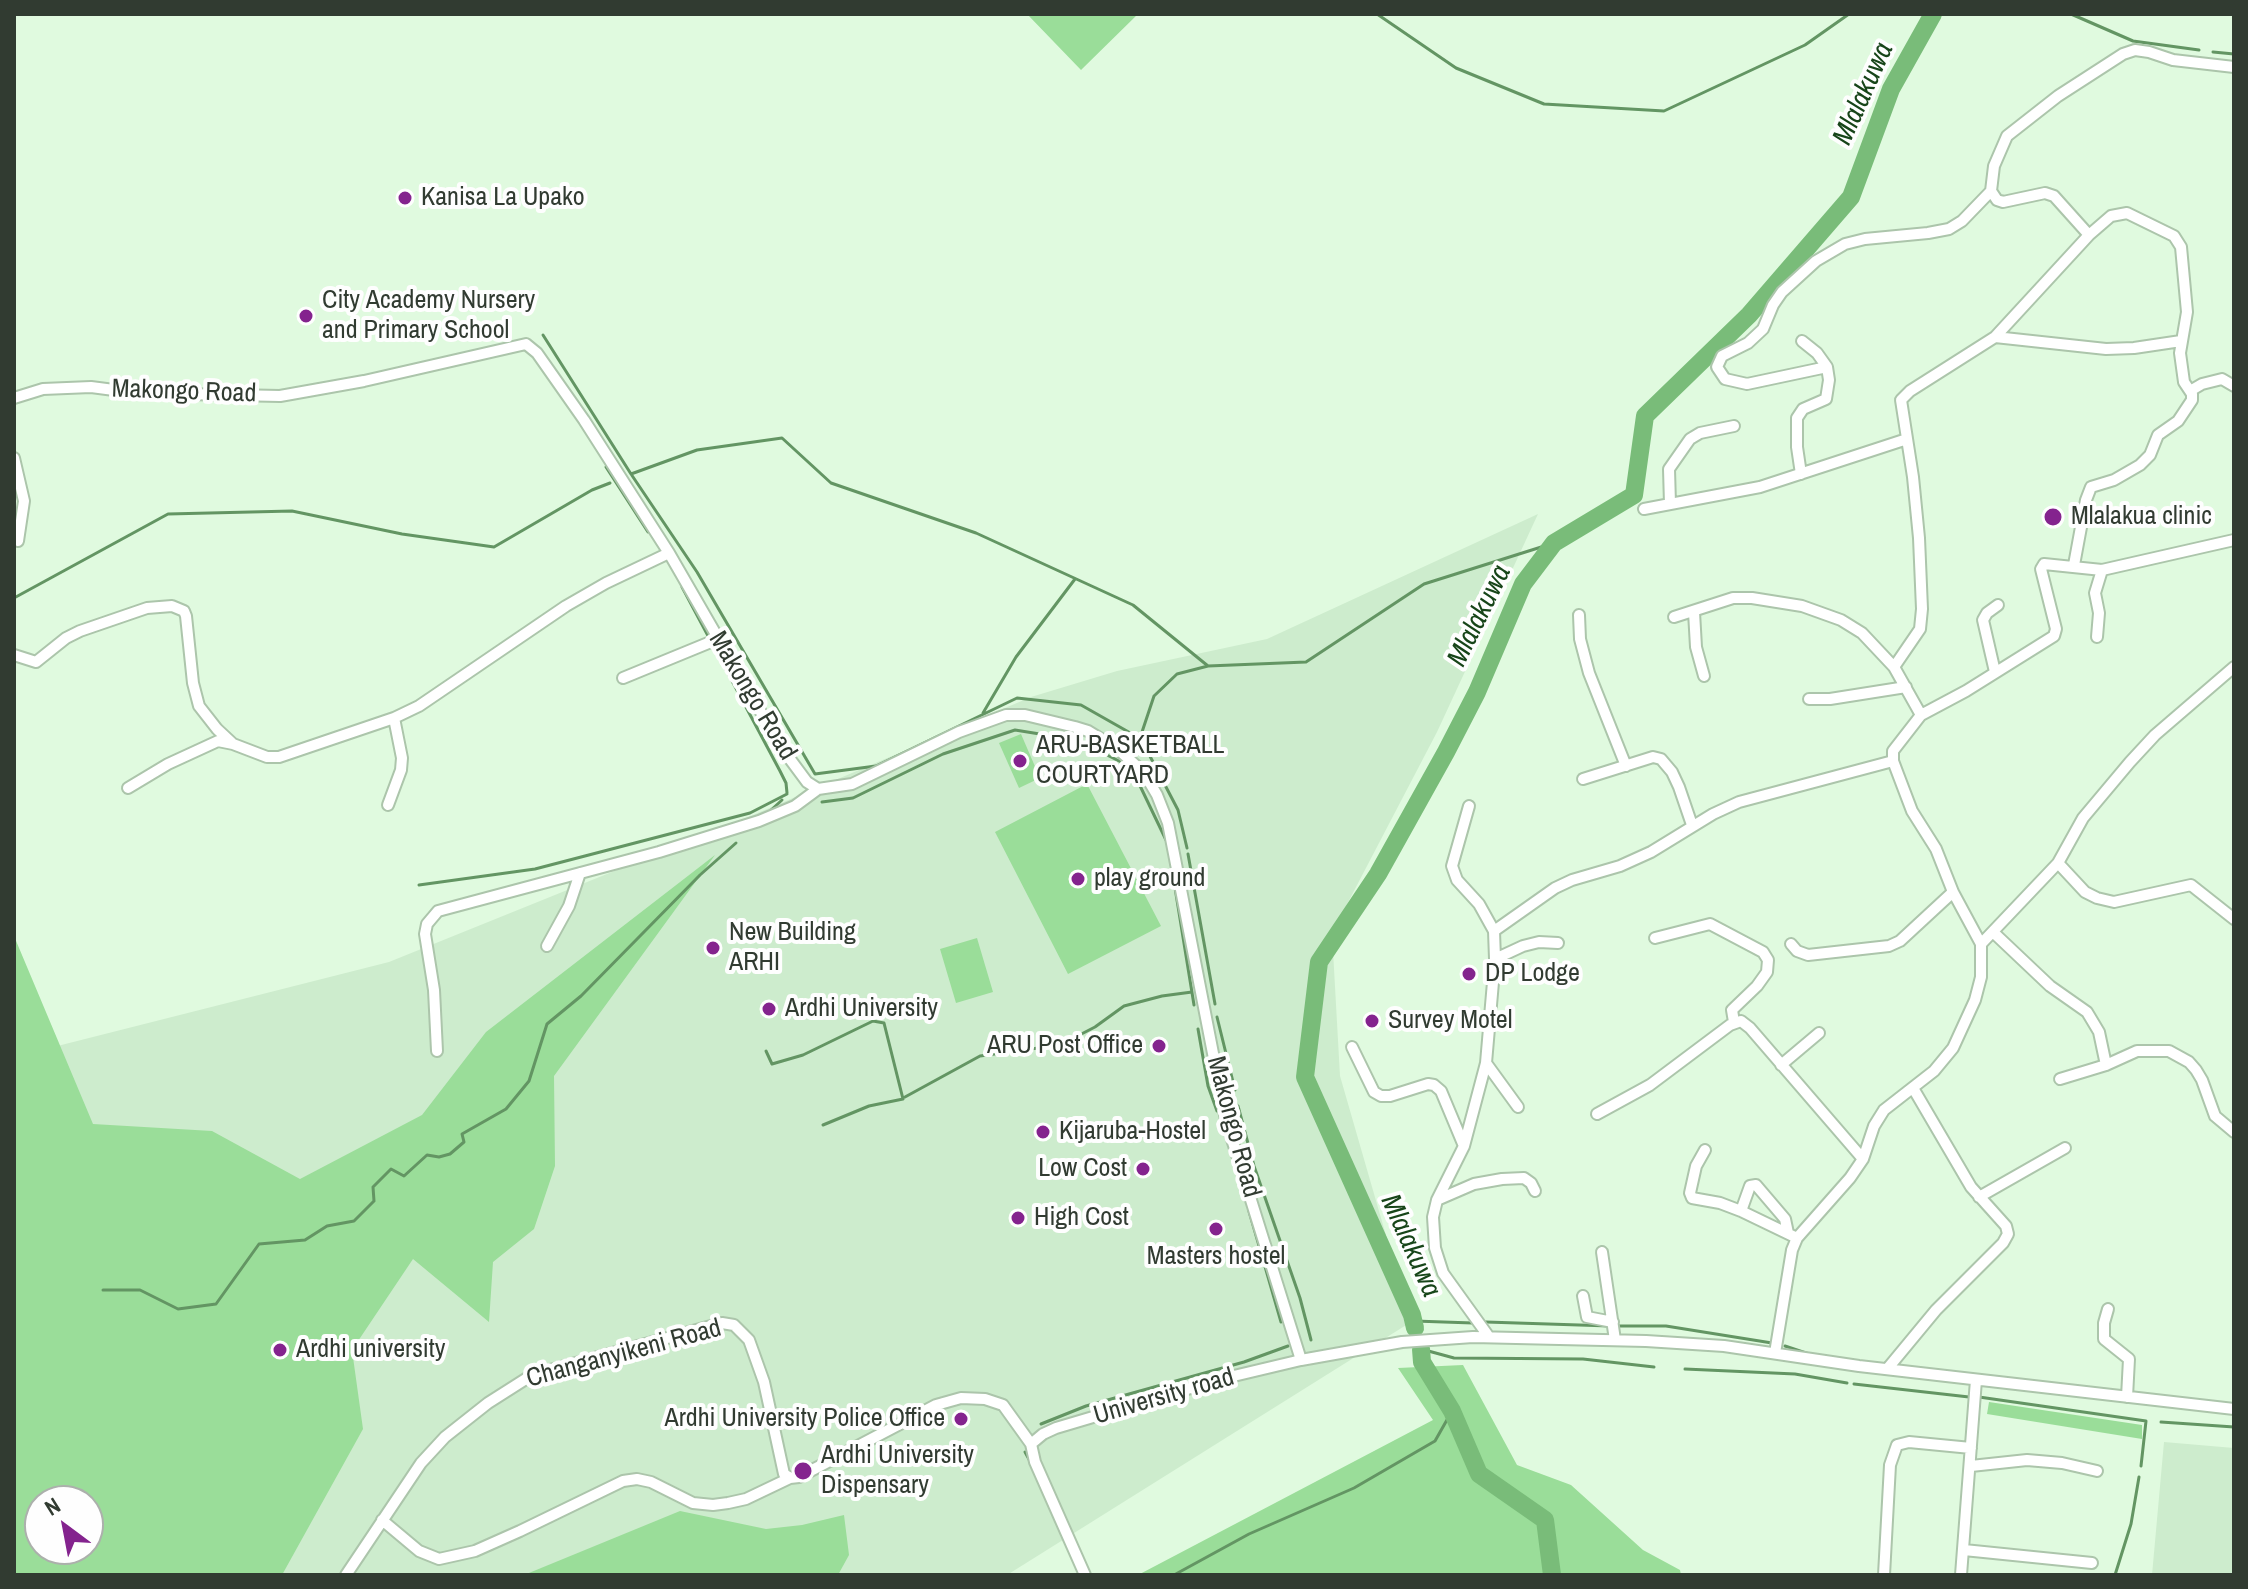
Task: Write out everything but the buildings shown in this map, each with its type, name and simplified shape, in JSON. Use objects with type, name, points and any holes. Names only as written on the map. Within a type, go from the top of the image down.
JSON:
[{"type":"street","points":[[1827,367],[1747,384],[1725,379],[1717,367],[1722,356],[1757,336],[1782,292],[1830,252],[1865,239],[1949,229],[1962,221],[1991,191],[1994,166],[2007,136],[2058,96],[2123,54],[2135,50],[2173,60],[2234,67]]},
{"type":"street","points":[[1991,191],[1997,200],[2003,202],[2045,193],[2054,196],[2089,235]]},
{"type":"street","points":[[1894,667],[1920,629],[1922,609],[1919,538],[1901,406],[1903,396],[1995,337],[2089,235],[2111,216],[2127,213],[2174,236],[2181,247],[2187,312],[2181,341],[2183,374],[2192,400],[2178,421],[2158,435],[2147,459],[2122,476],[2091,487],[2074,565]]},
{"type":"street","points":[[1995,337],[2106,349],[2181,341]]},
{"type":"street","points":[[1801,474],[1797,418],[1803,409],[1826,399],[1829,380],[1827,367],[1802,341]]},
{"type":"street","name":"Makongo Road","points":[[14,398],[43,389],[91,387],[137,393],[280,396],[349,384],[526,344],[537,353],[584,420],[669,553],[795,769],[818,789],[852,784],[959,732],[988,720],[1014,715],[1040,718],[1088,731],[1119,750],[1144,773],[1168,823],[1226,1120],[1301,1360]]},
{"type":"street","points":[[2190,391],[2222,379],[2234,386]]},
{"type":"street","points":[[1670,504],[1669,469],[1690,439],[1700,433],[1734,426]]},
{"type":"street","points":[[1644,509],[1739,492],[1907,439]]},
{"type":"street","points":[[14,458],[24,501],[18,541]]},
{"type":"street","points":[[1793,1236],[1834,1198],[1863,1159],[1874,1126],[1884,1110],[1934,1071],[1953,1048],[1975,1000],[1981,977],[1981,944],[1953,892],[1936,849],[1907,800],[1893,761],[1893,751],[1921,715],[2054,636],[2056,629],[2041,569],[2048,563],[2102,570],[2234,540]]},
{"type":"street","points":[[128,788],[203,746],[218,741],[267,757],[279,757],[394,718],[419,706],[566,606],[669,553]]},
{"type":"street","points":[[2097,637],[2099,613],[2095,593],[2102,570]]},
{"type":"street","points":[[1674,617],[1733,598],[1752,598],[1802,606],[1841,620],[1862,633],[1894,667],[1921,715]]},
{"type":"street","points":[[1995,672],[1983,620],[1998,605]]},
{"type":"street","points":[[14,655],[36,662],[80,631],[147,608],[172,606],[184,611],[186,616],[193,683],[199,706],[233,744]]},
{"type":"street","points":[[1694,612],[1696,647],[1704,676]]},
{"type":"street","points":[[1579,615],[1580,639],[1589,673],[1626,766]]},
{"type":"street","points":[[623,678],[718,639]]},
{"type":"street","points":[[1981,944],[2058,863],[2083,818],[2130,762],[2155,735],[2234,667]]},
{"type":"street","points":[[1809,699],[1830,699],[1906,687]]},
{"type":"street","points":[[388,805],[401,770],[402,758],[394,718]]},
{"type":"street","points":[[1583,779],[1653,757],[1661,759],[1672,772],[1692,825]]},
{"type":"street","points":[[1494,931],[1555,888],[1651,852],[1692,825],[1739,802],[1893,761]]},
{"type":"street","points":[[437,1051],[434,990],[425,934],[431,917],[446,908],[759,821],[795,806],[818,789]]},
{"type":"street","points":[[1469,806],[1452,866],[1457,880],[1479,904],[1494,931],[1495,959],[1486,1063],[1464,1146],[1437,1200],[1433,1217],[1438,1262],[1464,1305],[1489,1337]]},
{"type":"street","points":[[2058,863],[2085,892],[2097,898],[2114,902],[2191,885],[2234,919]]},
{"type":"street","points":[[547,946],[569,906],[580,873]]},
{"type":"street","points":[[1791,944],[1797,951],[1808,955],[1889,946],[1900,941],[1953,892]]},
{"type":"street","points":[[1655,938],[1710,924],[1763,952],[1768,960],[1767,972],[1732,1010],[1734,1022]]},
{"type":"street","points":[[1994,933],[2050,986],[2087,1012],[2099,1032],[2106,1065]]},
{"type":"street","points":[[1495,959],[1531,944],[1558,943]]},
{"type":"street","points":[[1597,1114],[1650,1085],[1734,1022],[1745,1023],[1863,1159]]},
{"type":"street","points":[[1781,1065],[1819,1033]]},
{"type":"street","points":[[1352,1047],[1374,1092],[1381,1096],[1428,1084],[1441,1091],[1464,1146]]},
{"type":"street","points":[[2060,1079],[2106,1065],[2137,1051],[2169,1051],[2189,1062],[2202,1080],[2215,1116],[2234,1132]]},
{"type":"street","points":[[1486,1063],[1518,1107]]},
{"type":"street","points":[[1888,1368],[1936,1310],[2003,1243],[2008,1234],[2006,1226],[1979,1197],[1913,1088]]},
{"type":"street","points":[[1979,1197],[2065,1148]]},
{"type":"street","points":[[1705,1150],[1696,1166],[1690,1193],[1692,1198],[1720,1203],[1793,1236]]},
{"type":"street","points":[[1437,1200],[1474,1184],[1502,1179],[1524,1178],[1535,1191]]},
{"type":"street","points":[[1741,1211],[1750,1186],[1756,1185],[1785,1219],[1793,1236],[1775,1353]]},
{"type":"street","points":[[1602,1252],[1615,1340]]},
{"type":"street","points":[[1583,1296],[1587,1317],[1613,1322]]},
{"type":"street","points":[[2108,1309],[2104,1339],[2129,1359],[2127,1397]]},
{"type":"street","name":"Changanyikeni Road","points":[[346,1575],[437,1444],[468,1417],[517,1383],[564,1365],[722,1323],[734,1325],[749,1340],[764,1382],[784,1474],[790,1478]]},
{"type":"street","name":"University road","points":[[1031,1444],[1043,1434],[1072,1423],[1221,1379],[1301,1360],[1442,1338],[1694,1343],[1976,1380],[2234,1409]]},
{"type":"street","points":[[1961,1575],[1976,1380]]},
{"type":"street","points":[[382,1520],[428,1557],[448,1559],[520,1531],[623,1481],[637,1479],[651,1482],[693,1503],[713,1505],[746,1499],[810,1472],[936,1405],[961,1398],[985,1399],[1003,1405],[1031,1444],[1035,1462],[1085,1575]]},
{"type":"street","points":[[1884,1575],[1890,1465],[1897,1445],[1909,1442],[1971,1448]]},
{"type":"street","points":[[1971,1466],[2027,1460],[2062,1463],[2097,1471]]},
{"type":"street","points":[[1964,1550],[2092,1563]]},
{"type":"shaded area","name":"Ardhi University","points":[[1538,514],[1437,732],[1332,933],[1340,1076],[1411,1322],[1007,1575],[14,1575],[14,1057],[389,962],[753,815],[1031,697],[1117,671],[1267,639]]},
{"type":"shaded area","points":[[2164,1442],[2234,1448],[2234,1575],[2152,1575]]},
{"type":"green space","points":[[1027,14],[1138,14],[1081,70]]},
{"type":"green space","name":"ARU-BASKETBALL COURTYARD","points":[[1021,734],[1040,778],[1019,788],[999,743]]},
{"type":"green space","name":"play ground","points":[[1087,784],[1161,926],[1068,974],[995,832]]},
{"type":"green space","points":[[715,855],[554,1076],[555,1166],[534,1229],[493,1262],[489,1322],[413,1259],[352,1350],[363,1429],[282,1575],[14,1575],[14,936],[93,1124],[212,1131],[300,1179],[422,1115],[486,1032]]},
{"type":"green space","points":[[977,938],[993,992],[956,1003],[940,949]]},
{"type":"green space","points":[[1463,1365],[1517,1465],[1571,1485],[1643,1550],[1680,1570],[1681,1575],[1138,1575],[1433,1420],[1398,1368]]},
{"type":"green space","points":[[1989,1402],[2142,1425],[2142,1439],[1987,1414]]},
{"type":"green space","points":[[680,1511],[766,1529],[802,1525],[844,1515],[849,1555],[838,1575],[524,1575]]},
{"type":"waterway","points":[[1377,14],[1456,68],[1544,104],[1664,111],[1805,45],[1849,14]]},
{"type":"waterway","name":"Mlalakuwa","points":[[1415,1328],[1412,1315],[1305,1077],[1319,962],[1378,874],[1446,752],[1477,692],[1523,584],[1554,543],[1634,495],[1645,416],[1749,315],[1851,197],[1891,89],[1933,14]]},
{"type":"waterway","points":[[2071,14],[2133,41],[2199,50]]},
{"type":"waterway","points":[[2213,52],[2234,54]]},
{"type":"waterway","points":[[543,335],[697,572],[815,774],[876,766],[1017,698],[1081,705],[1141,739],[1178,810],[1187,848]]},
{"type":"waterway","points":[[631,474],[697,450],[782,438],[831,483],[976,533],[1133,605],[1208,666],[1306,662],[1424,584],[1554,543]]},
{"type":"waterway","points":[[606,467],[648,532]]},
{"type":"waterway","points":[[14,598],[168,514],[292,511],[402,534],[494,547],[592,490],[610,483]]},
{"type":"waterway","points":[[983,713],[1016,657],[1075,579]]},
{"type":"waterway","points":[[682,587],[780,771],[787,793]]},
{"type":"waterway","points":[[1140,738],[1154,696],[1177,674],[1208,666]]},
{"type":"waterway","points":[[822,802],[853,798],[943,754],[1015,730],[1077,740],[1131,767],[1166,840]]},
{"type":"waterway","points":[[419,885],[535,869],[750,813],[787,794]]},
{"type":"waterway","points":[[770,811],[782,800]]},
{"type":"waterway","points":[[103,1290],[140,1290],[178,1309],[216,1304],[259,1244],[305,1240],[327,1226],[354,1221],[374,1201],[373,1187],[391,1169],[404,1176],[427,1155],[439,1157],[450,1154],[464,1142],[462,1134],[506,1109],[529,1081],[547,1024],[581,996],[700,875],[736,843]]},
{"type":"waterway","points":[[1188,854],[1215,1004]]},
{"type":"waterway","points":[[1171,863],[1194,1005]]},
{"type":"waterway","points":[[905,1097],[980,1056],[1060,1045],[1095,1027],[1124,1006],[1192,992]]},
{"type":"waterway","points":[[1217,1017],[1235,1090]]},
{"type":"waterway","points":[[766,1051],[772,1064],[803,1055],[873,1021],[884,1023],[903,1099],[869,1106],[823,1125]]},
{"type":"waterway","points":[[1198,1029],[1208,1086],[1217,1111]]},
{"type":"waterway","points":[[1238,1106],[1254,1166],[1300,1298],[1311,1340]]},
{"type":"waterway","points":[[1249,1211],[1281,1322]]},
{"type":"waterway","points":[[1414,1321],[1473,1323]]},
{"type":"waterway","points":[[1486,1322],[1610,1326]]},
{"type":"waterway","points":[[1617,1326],[1666,1326],[1772,1343]]},
{"type":"waterway","points":[[1041,1424],[1086,1406],[1244,1362],[1288,1346]]},
{"type":"waterway","points":[[1785,1346],[1809,1354]]},
{"type":"waterway","points":[[1421,1349],[1454,1358],[1583,1359],[1654,1367]]},
{"type":"waterway","points":[[1421,1349],[1422,1362],[1452,1411],[1479,1474],[1545,1520],[1552,1575]]},
{"type":"waterway","points":[[1685,1369],[1795,1374],[1847,1383]]},
{"type":"waterway","points":[[1854,1384],[1969,1397]]},
{"type":"waterway","points":[[1979,1397],[2146,1421],[2141,1466]]},
{"type":"waterway","points":[[1174,1575],[1249,1534],[1354,1488],[1435,1441],[1452,1411]]},
{"type":"waterway","points":[[2161,1422],[2234,1427]]},
{"type":"waterway","points":[[1025,1452],[1031,1463]]},
{"type":"waterway","points":[[2115,1575],[2131,1524],[2139,1477]]},
{"type":"place","name":"Kanisa La Upako","points":[[405,198]]},
{"type":"place","name":"City Academy Nursery and Primary School","points":[[306,316]]},
{"type":"place","name":"Mlalakua clinic","points":[[2053,517]]},
{"type":"place","name":"ARU-BASKETBALL COURTYARD","points":[[1020,761]]},
{"type":"place","name":"play ground","points":[[1078,879]]},
{"type":"place","name":"New Building ARHI","points":[[713,948]]},
{"type":"place","name":"DP Lodge","points":[[1469,974]]},
{"type":"place","name":"Ardhi University","points":[[769,1009]]},
{"type":"place","name":"Survey Motel","points":[[1372,1021]]},
{"type":"place","name":"ARU Post Office","points":[[1159,1046]]},
{"type":"place","name":"Kijaruba-Hostel","points":[[1043,1132]]},
{"type":"place","name":"Low Cost","points":[[1143,1169]]},
{"type":"place","name":"High Cost","points":[[1018,1218]]},
{"type":"place","name":"Masters hostel","points":[[1216,1229]]},
{"type":"place","name":"Ardhi university","points":[[280,1350]]},
{"type":"place","name":"Ardhi University Police Office","points":[[961,1419]]},
{"type":"place","name":"Ardhi University Dispensary","points":[[803,1471]]}]
